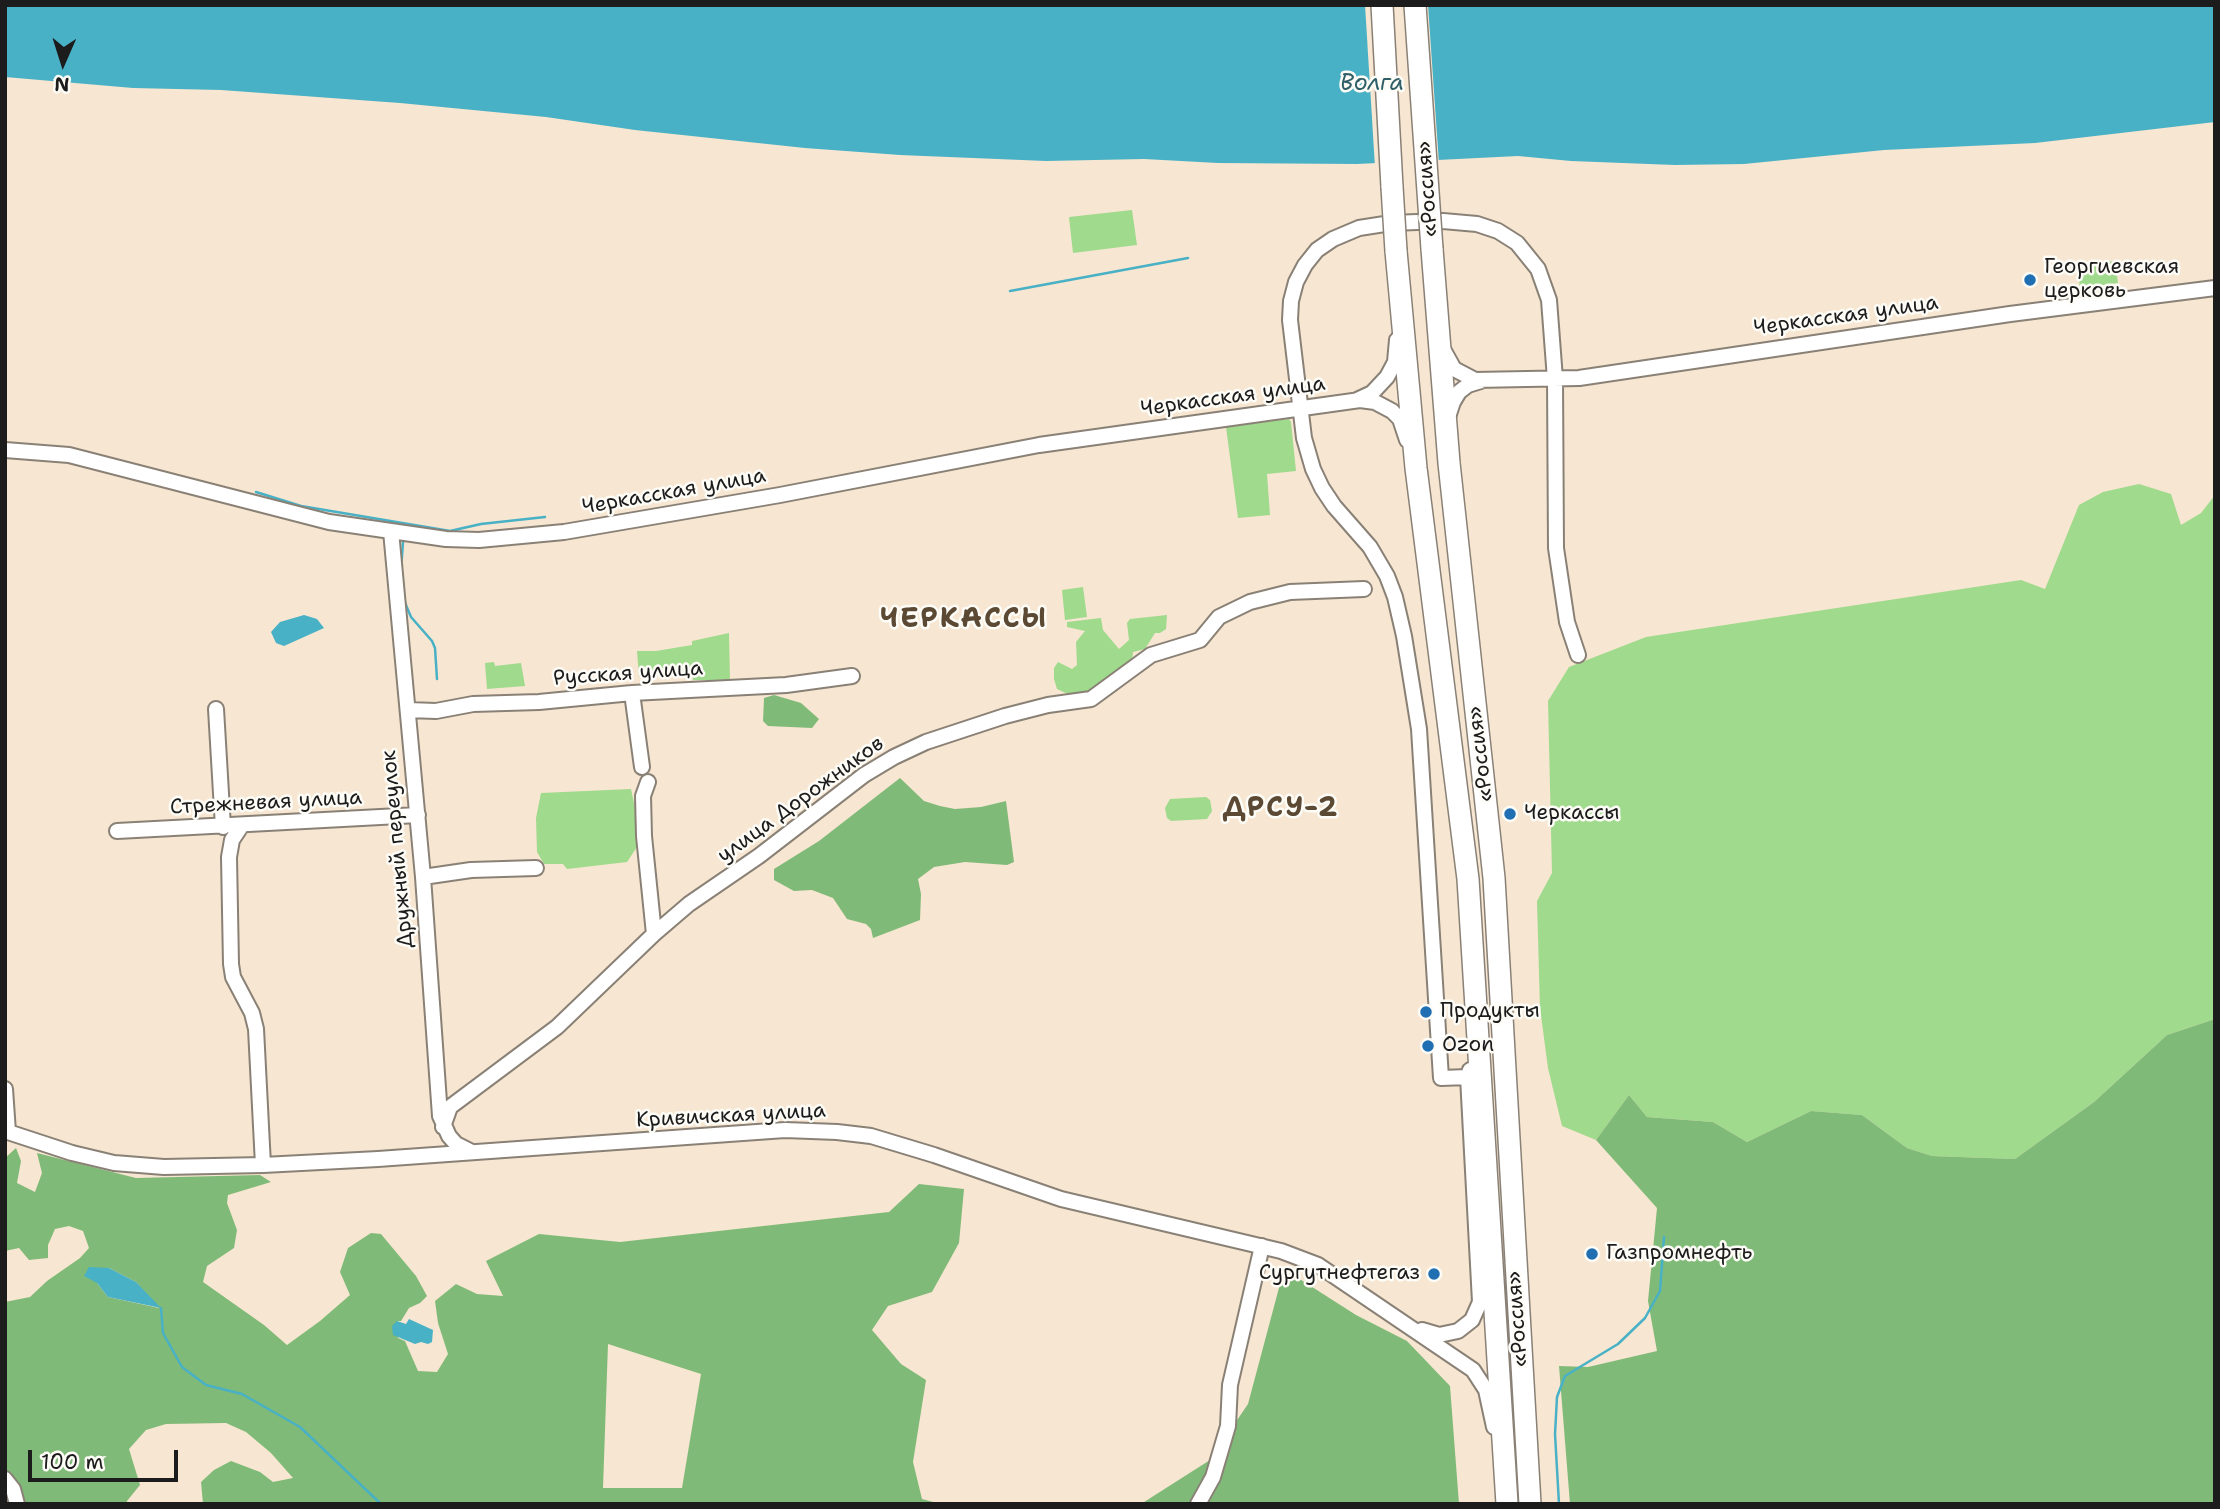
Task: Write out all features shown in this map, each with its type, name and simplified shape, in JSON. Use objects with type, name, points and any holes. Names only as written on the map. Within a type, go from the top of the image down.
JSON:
[{"type":"highway","name":"«Россия»","points":[[1382,5],[1396,251],[1416,468],[1468,878],[1507,1504]]},
{"type":"highway","name":"«Россия»","points":[[1415,5],[1449,463],[1494,878],[1530,1504]]},
{"type":"street","points":[[1468,1077],[1441,1078],[1419,729],[1395,597],[1382,566],[1370,547],[1334,506],[1317,479],[1306,449],[1290,314],[1292,294],[1298,276],[1313,255],[1338,236],[1359,228],[1391,223],[1443,221],[1477,224],[1508,237],[1525,250],[1543,279],[1549,300],[1555,379],[1556,548],[1567,622],[1578,655]]},
{"type":"street","name":"Черкасская улица","points":[[1434,277],[1443,348],[1447,359],[1460,373],[1471,379],[1483,380],[1579,378],[2096,302],[2215,288]]},
{"type":"street","name":"Черкасская улица","points":[[1352,401],[1376,389],[1393,368],[1397,346],[1398,278]]},
{"type":"street","points":[[1449,463],[1449,416],[1453,401],[1465,387],[1483,380]]},
{"type":"street","name":"Черкасская улица","points":[[5,450],[69,455],[330,522],[466,540],[564,532],[1039,446],[1352,401],[1375,402],[1401,419],[1416,468]]},
{"type":"street","name":"Дружный переулок","points":[[391,531],[418,816],[439,1111],[443,1127]]},
{"type":"street","name":"улица Дорожников","points":[[443,1127],[450,1107],[557,1027],[654,934],[690,904],[759,856],[864,775],[894,757],[926,742],[1005,716],[1048,705],[1091,699],[1151,655],[1200,640],[1219,617],[1250,602],[1290,592],[1364,589]]},
{"type":"street","name":"Русская улица","points":[[408,710],[436,711],[473,704],[786,685],[852,676]]},
{"type":"street","points":[[632,693],[642,767]]},
{"type":"street","points":[[216,709],[223,827]]},
{"type":"street","points":[[648,782],[643,796],[644,836],[654,934]]},
{"type":"street","name":"Стрежневая улица","points":[[117,831],[418,816]]},
{"type":"street","points":[[242,825],[232,841],[229,857],[231,964],[233,977],[253,1013],[256,1030],[263,1165]]},
{"type":"street","points":[[423,877],[471,870],[536,868]]},
{"type":"street","points":[[1410,1327],[1436,1335],[1454,1333],[1470,1322],[1480,1302],[1468,1077],[1477,1052]]},
{"type":"street","points":[[5,1089],[6,1132]]},
{"type":"street","points":[[443,1127],[456,1144],[470,1152]]},
{"type":"street","name":"Кривичская улица","points":[[6,1132],[72,1153],[132,1165],[263,1165],[785,1130],[849,1132],[893,1142],[1061,1199],[1262,1246],[1288,1253],[1326,1269],[1468,1366],[1480,1379],[1488,1395],[1504,1472]]},
{"type":"street","points":[[1198,1504],[1213,1477],[1228,1426],[1230,1385],[1262,1246]]},
{"type":"street","points":[[5,1479],[13,1489],[17,1504]]},
{"type":"green space","points":[[1132,210],[1137,245],[1073,253],[1069,217]]},
{"type":"green space","points":[[2115,261],[2118,283],[2080,288],[2077,265]]},
{"type":"green space","points":[[1289,419],[1296,471],[1267,474],[1270,515],[1238,518],[1226,427]]},
{"type":"green space","points":[[2139,484],[2171,494],[2181,525],[2201,513],[2215,495],[2215,1019],[2167,1035],[2094,1102],[2015,1159],[1932,1156],[1907,1148],[1862,1115],[1811,1111],[1747,1142],[1713,1122],[1647,1117],[1629,1095],[1596,1140],[1562,1126],[1548,1068],[1540,1008],[1537,901],[1552,873],[1548,701],[1569,667],[1646,637],[2021,580],[2045,589],[2079,505],[2103,492]]},
{"type":"green space","points":[[1083,587],[1087,617],[1065,620],[1062,590]]},
{"type":"green space","points":[[1167,615],[1166,629],[1155,633],[1145,649],[1133,652],[1132,664],[1098,688],[1083,695],[1068,694],[1057,689],[1054,668],[1058,662],[1072,669],[1077,665],[1076,642],[1085,631],[1067,627],[1067,622],[1101,618],[1103,630],[1119,649],[1129,640],[1127,623],[1130,619]]},
{"type":"green space","points":[[729,633],[730,680],[693,680],[692,674],[639,677],[637,651],[692,645],[692,641]]},
{"type":"green space","points":[[494,662],[495,666],[521,663],[525,686],[487,689],[485,663]]},
{"type":"green space","points":[[774,695],[801,703],[819,719],[812,728],[768,726],[763,721],[764,698]]},
{"type":"green space","points":[[900,778],[924,801],[940,806],[955,809],[1006,801],[1014,862],[1007,865],[965,862],[934,867],[918,879],[921,894],[920,920],[873,938],[871,929],[866,924],[847,919],[833,898],[812,890],[794,891],[774,880],[774,869],[819,841]]},
{"type":"green space","points":[[631,789],[637,817],[637,847],[627,862],[567,869],[563,864],[544,864],[537,852],[536,818],[541,793]]},
{"type":"green space","points":[[1206,797],[1210,800],[1212,811],[1207,819],[1171,821],[1167,818],[1165,808],[1170,799]]},
{"type":"green space","points":[[2215,1019],[2215,1504],[1570,1504],[1559,1366],[1588,1367],[1657,1351],[1648,1301],[1657,1208],[1596,1140],[1629,1095],[1647,1117],[1713,1122],[1747,1142],[1811,1111],[1862,1115],[1907,1148],[1932,1156],[2015,1159],[2094,1102],[2167,1035]]},
{"type":"green space","points":[[16,1148],[21,1161],[17,1183],[35,1192],[42,1173],[37,1153],[136,1178],[260,1175],[271,1182],[228,1195],[227,1203],[237,1230],[234,1248],[207,1266],[203,1282],[264,1325],[287,1345],[350,1295],[340,1272],[348,1248],[371,1233],[381,1234],[416,1276],[427,1296],[409,1308],[401,1321],[397,1321],[398,1338],[405,1341],[418,1371],[437,1372],[448,1354],[438,1323],[435,1301],[456,1284],[477,1294],[503,1296],[486,1261],[539,1234],[620,1242],[889,1212],[919,1184],[964,1189],[959,1243],[932,1292],[888,1306],[872,1330],[901,1364],[926,1380],[913,1462],[922,1499],[941,1504],[203,1504],[201,1482],[214,1470],[231,1461],[260,1472],[273,1482],[293,1478],[271,1453],[246,1432],[226,1423],[166,1424],[146,1430],[129,1449],[140,1485],[127,1504],[5,1504],[5,1302],[30,1297],[89,1248],[83,1231],[69,1226],[55,1229],[48,1245],[48,1258],[29,1260],[19,1248],[5,1251],[5,1158]],"holes":[[[109,1268],[136,1282],[159,1308],[108,1297],[97,1283]],[[608,1344],[701,1374],[682,1488],[603,1488]]]},
{"type":"green space","points":[[1284,1269],[1356,1315],[1407,1341],[1450,1386],[1459,1504],[1141,1504],[1210,1460],[1248,1404]]},
{"type":"water","name":"Волга","points":[[5,5],[2215,5],[2215,122],[2035,143],[1884,150],[1744,164],[1675,165],[1518,156],[1357,164],[1218,163],[1144,159],[1046,161],[900,155],[805,148],[635,130],[546,117],[400,103],[221,90],[133,88],[5,77]]},
{"type":"water","points":[[304,615],[317,619],[324,628],[284,646],[276,643],[271,632],[280,622]]},
{"type":"water","points":[[89,1267],[109,1268],[136,1282],[161,1308],[108,1297],[97,1283],[84,1276]]},
{"type":"water","points":[[409,1319],[433,1330],[432,1342],[415,1344],[393,1335],[392,1326],[397,1321],[406,1324]]},
{"type":"pier","points":[[1365,5],[1428,5],[1439,164],[1375,167]]},
{"type":"waterway","points":[[1010,291],[1188,258]]},
{"type":"waterway","points":[[256,492],[301,506],[450,531],[481,524],[545,517]]},
{"type":"waterway","points":[[401,570],[403,542]]},
{"type":"waterway","points":[[403,598],[411,617],[435,648],[437,679]]},
{"type":"waterway","points":[[1559,1504],[1555,1434],[1557,1397],[1565,1376],[1618,1344],[1645,1318],[1660,1291],[1664,1237]]},
{"type":"waterway","points":[[161,1308],[163,1333],[182,1367],[206,1385],[242,1394],[300,1427],[381,1504]]},
{"type":"place","name":"Георгиевская церковь","points":[[2030,280]]},
{"type":"place","name":"Черкассы","points":[[1510,814]]},
{"type":"place","name":"Продукты","points":[[1426,1012]]},
{"type":"place","name":"Ozon","points":[[1428,1046]]},
{"type":"place","name":"Газпромнефть","points":[[1592,1254]]},
{"type":"place","name":"Сургутнефтегаз","points":[[1434,1274]]},
{"type":"district","name":"ЧЕРКАССЫ","points":[[964,620]]},
{"type":"district","name":"ДРСУ-2","points":[[1281,809]]}]
